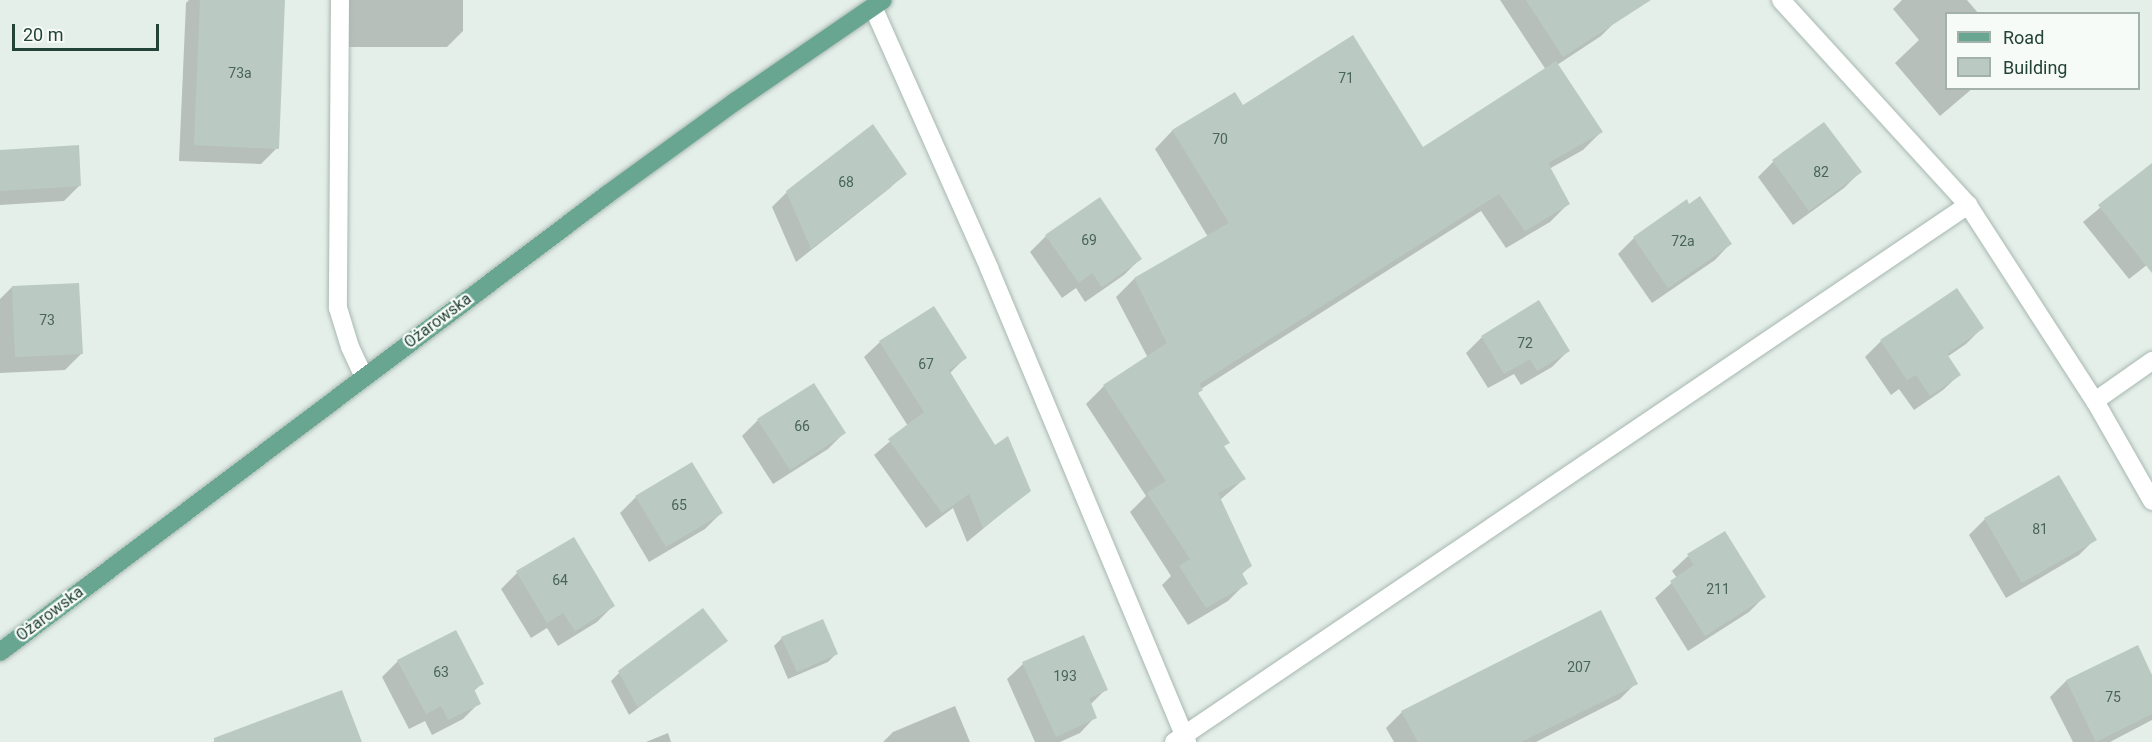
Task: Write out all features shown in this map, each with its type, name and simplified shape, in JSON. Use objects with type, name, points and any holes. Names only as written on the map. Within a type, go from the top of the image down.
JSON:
[{"type":"main road","name":"Ożarowska","points":[[0,652],[626,181],[878,3]]},
{"type":"street","points":[[339,0],[338,308],[350,347],[364,377]]},
{"type":"street","points":[[1781,0],[1968,206],[2095,401],[2152,501]]},
{"type":"street","points":[[878,3],[1182,740],[1968,206]]},
{"type":"street","points":[[2095,401],[2152,361]]},
{"type":"building","points":[[200,0],[285,0],[279,149],[194,145]]},
{"type":"building","points":[[1526,0],[1651,0],[1563,57]]},
{"type":"building","points":[[1353,35],[1423,147],[1556,61],[1603,132],[1548,163],[1570,204],[1525,231],[1499,194],[1199,384],[1203,390],[1198,393],[1230,443],[1224,446],[1246,479],[1218,493],[1252,566],[1242,573],[1248,584],[1206,608],[1179,566],[1190,559],[1147,493],[1166,481],[1103,385],[1167,343],[1134,278],[1229,223],[1172,130],[1235,92],[1243,105]]},
{"type":"building","points":[[1824,122],[1862,172],[1809,211],[1772,160]]},
{"type":"building","points":[[873,124],[907,174],[811,249],[786,191]]},
{"type":"building","points":[[79,145],[81,186],[0,191],[0,150]]},
{"type":"building","points":[[2152,163],[2152,273],[2098,205]]},
{"type":"building","points":[[1700,196],[1732,244],[1668,288],[1633,237],[1687,199],[1689,204]]},
{"type":"building","points":[[1100,197],[1142,259],[1102,287],[1092,273],[1079,283],[1045,235]]},
{"type":"building","points":[[79,283],[83,354],[15,357],[12,286]]},
{"type":"building","points":[[1957,288],[1984,328],[1947,354],[1961,375],[1930,396],[1916,375],[1907,380],[1880,340]]},
{"type":"building","points":[[1539,300],[1570,351],[1537,371],[1530,359],[1504,374],[1481,336]]},
{"type":"building","points":[[934,306],[967,358],[949,370],[995,445],[1008,436],[1031,491],[983,528],[969,494],[942,513],[888,439],[924,412],[879,341]]},
{"type":"building","points":[[814,383],[846,433],[790,470],[757,419]]},
{"type":"building","points":[[692,462],[723,513],[666,547],[635,496]]},
{"type":"building","points":[[2059,475],[2097,540],[2022,583],[1984,518]]},
{"type":"building","points":[[1725,531],[1766,597],[1705,636],[1670,581],[1694,565],[1687,554]]},
{"type":"building","points":[[574,537],[615,606],[575,631],[563,613],[547,623],[516,571]]},
{"type":"building","points":[[703,608],[728,641],[638,708],[618,671]]},
{"type":"building","points":[[1601,610],[1638,684],[1521,742],[1418,742],[1401,711]]},
{"type":"building","points":[[823,619],[838,654],[797,672],[781,637]]},
{"type":"building","points":[[456,630],[484,684],[474,689],[481,704],[448,720],[441,706],[426,714],[397,660]]},
{"type":"building","points":[[1084,635],[1108,690],[1089,698],[1097,718],[1056,737],[1022,662]]},
{"type":"building","points":[[2138,645],[2152,675],[2152,714],[2096,742],[2066,680]]},
{"type":"building","points":[[342,690],[362,742],[214,742],[214,738]]}]
